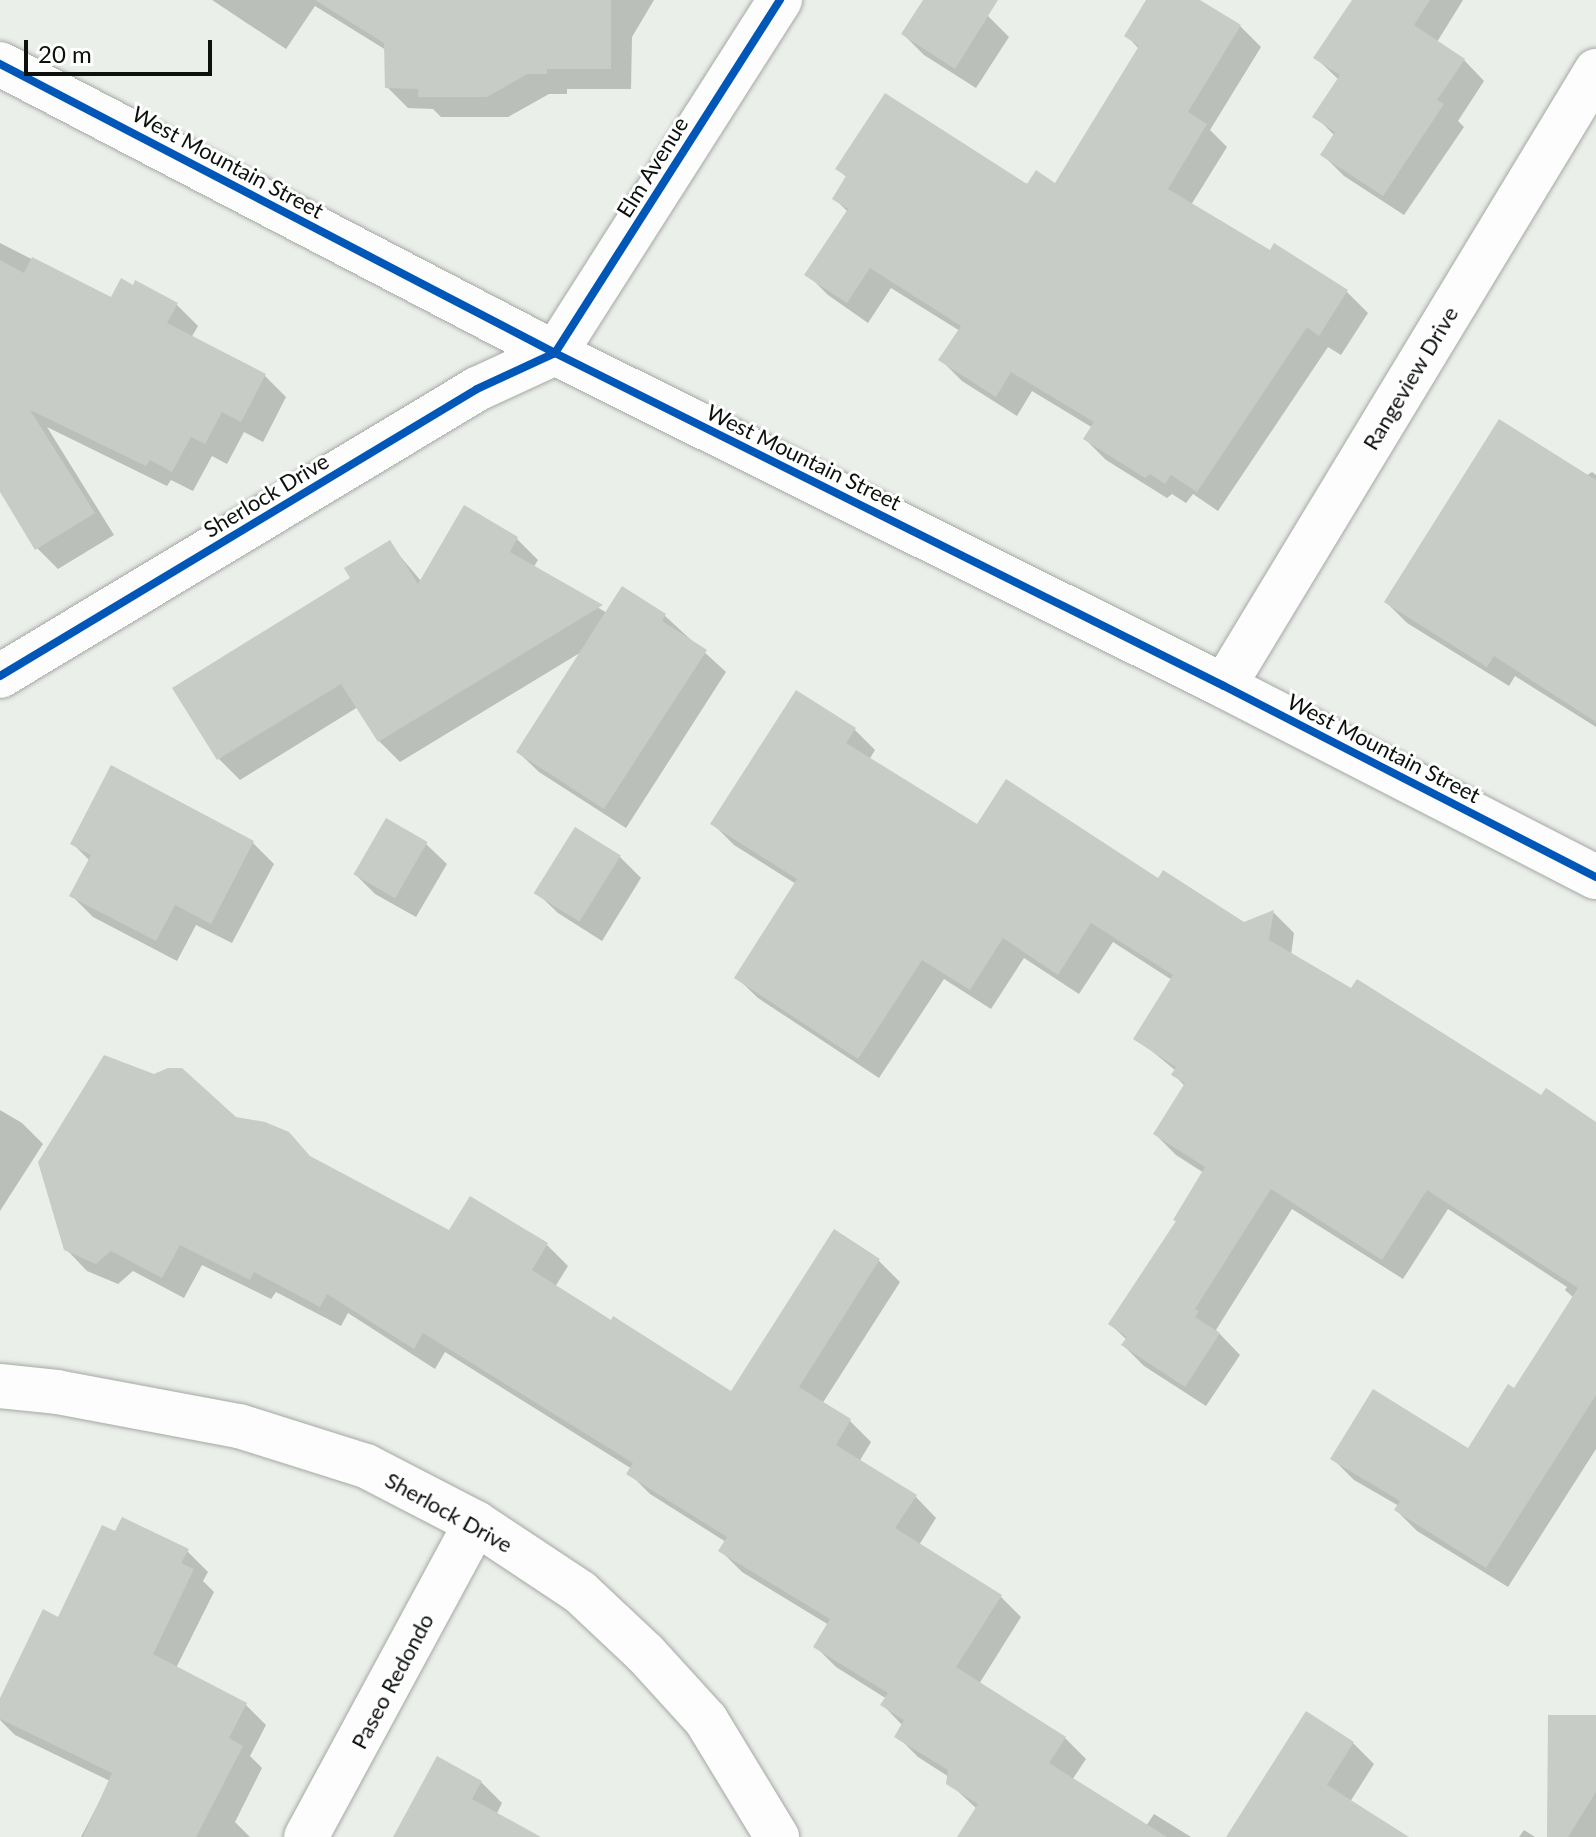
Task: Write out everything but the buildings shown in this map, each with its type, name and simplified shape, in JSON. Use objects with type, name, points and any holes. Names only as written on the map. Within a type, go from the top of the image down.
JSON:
[{"type":"street","name":"Elm Avenue","points":[[555,353],[780,0]]},
{"type":"street","name":"West Mountain Street","points":[[0,64],[555,353],[1224,686],[1596,877]]},
{"type":"street","name":"Rangeview Drive","points":[[1224,686],[1596,71]]},
{"type":"street","name":"Sherlock Drive","points":[[0,676],[477,389],[555,353]]},
{"type":"street","name":"Sherlock Drive","points":[[0,1386],[57,1392],[239,1426],[366,1466],[476,1523],[580,1592],[645,1653],[706,1720],[777,1837]]},
{"type":"street","name":"Paseo Redondo","points":[[306,1837],[476,1523]]},
{"type":"cycle path","points":[[0,676],[477,389],[555,353],[780,0]]},
{"type":"cycle path","points":[[0,64],[555,353],[1224,686],[1596,877]]}]
